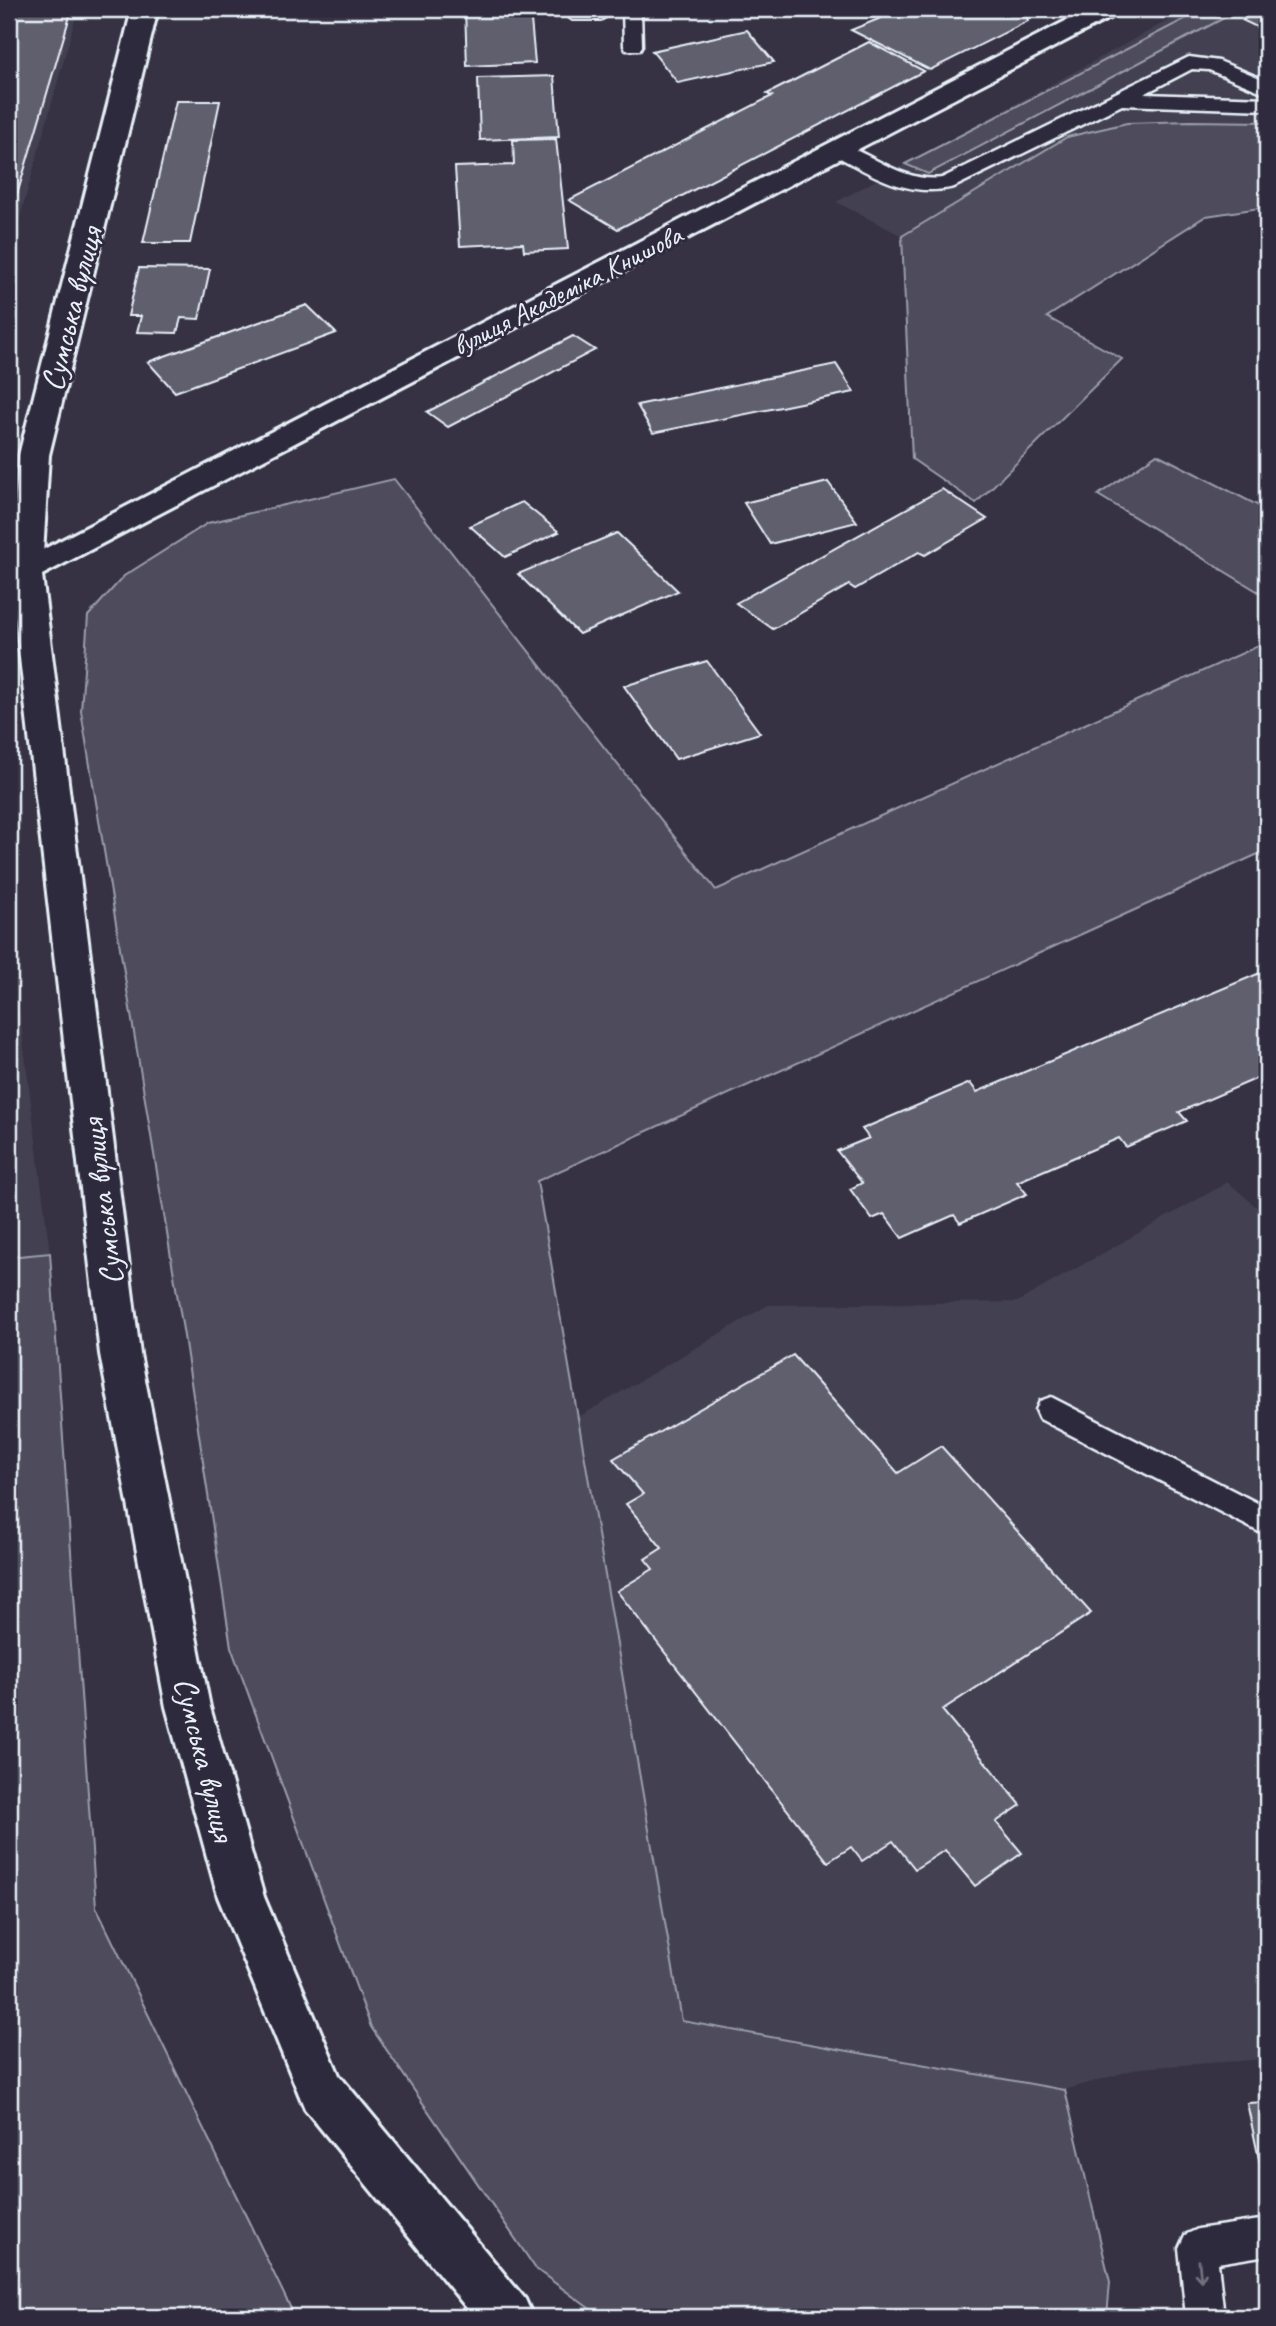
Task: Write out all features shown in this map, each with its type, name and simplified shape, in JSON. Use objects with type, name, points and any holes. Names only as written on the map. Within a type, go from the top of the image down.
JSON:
[{"type":"street","name":"Сумська вулиця","points":[[145,9],[34,455],[17,575],[120,1354],[192,1720],[241,1897],[322,2092],[507,2317]]},
{"type":"street","name":"вулиця Академіка Книшова","points":[[17,575],[838,149],[1059,22],[1108,9]]},
{"type":"lane","points":[[632,9],[633,46]]},
{"type":"lane","points":[[838,149],[910,186],[931,187],[947,183],[1189,63],[1212,65],[1267,88]]},
{"type":"lane","points":[[1119,99],[1267,104]]},
{"type":"lane","points":[[1051,1410],[1267,1523]]},
{"type":"lane","points":[[1205,2317],[1198,2248],[1267,2237]]},
{"type":"shaded area","points":[[9,9],[78,9],[9,257]]},
{"type":"shaded area","points":[[1189,9],[1267,9],[1267,122],[1127,123],[1067,137],[902,236],[836,202]]},
{"type":"shaded area","points":[[1204,9],[1241,9],[928,174],[905,164]]},
{"type":"shaded area","points":[[1267,122],[1267,207],[1206,216],[1047,317],[1122,359],[976,503],[912,459],[902,236],[1067,137],[1127,123]]},
{"type":"shaded area","points":[[1157,454],[1267,510],[1267,597],[1098,495]]},
{"type":"shaded area","points":[[394,479],[716,890],[1267,642],[1267,850],[537,1181],[682,2021],[1065,2090],[1110,2282],[1107,2317],[601,2317],[536,2269],[371,2027],[231,1647],[184,1336],[81,711],[88,616],[124,576],[208,523]]},
{"type":"shaded area","points":[[9,928],[50,1253],[9,1257]]},
{"type":"shaded area","points":[[1228,1182],[1267,1216],[1267,2059],[1140,2068],[1065,2090],[682,2021],[577,1418],[768,1305],[1017,1302]]},
{"type":"shaded area","points":[[50,1253],[96,1907],[295,2317],[9,2317],[9,1257]]},
{"type":"building","points":[[9,9],[72,9],[16,198],[9,198]]},
{"type":"building","points":[[465,9],[530,9],[535,63],[467,66]]},
{"type":"building","points":[[564,9],[610,9],[610,16],[601,21],[572,21],[564,15]]},
{"type":"building","points":[[868,9],[1025,9],[1028,21],[930,70],[851,30],[881,18]]},
{"type":"building","points":[[1267,9],[1267,32],[1242,20]]},
{"type":"building","points":[[747,30],[774,62],[678,83],[652,51]]},
{"type":"building","points":[[869,42],[924,71],[618,229],[569,200],[772,96],[767,94]]},
{"type":"building","points":[[554,76],[559,137],[480,140],[478,78]]},
{"type":"building","points":[[176,101],[220,101],[190,243],[143,243]]},
{"type":"building","points":[[556,139],[568,249],[524,251],[523,243],[460,246],[455,167],[514,165],[513,140]]},
{"type":"building","points":[[139,268],[210,269],[199,319],[181,318],[177,333],[137,332],[141,316],[128,316]]},
{"type":"building","points":[[307,305],[336,333],[175,392],[148,362]]},
{"type":"building","points":[[573,336],[595,350],[448,427],[427,412]]},
{"type":"building","points":[[836,364],[854,392],[653,433],[637,405]]},
{"type":"building","points":[[828,482],[857,522],[770,544],[744,503]]},
{"type":"building","points":[[942,489],[987,519],[925,555],[919,552],[855,589],[849,585],[773,629],[736,603]]},
{"type":"building","points":[[522,502],[559,532],[505,557],[470,526]]},
{"type":"building","points":[[617,533],[678,591],[579,634],[518,574]]},
{"type":"building","points":[[707,661],[760,733],[676,759],[624,686]]},
{"type":"building","points":[[1267,970],[1267,1074],[1179,1112],[1187,1121],[1126,1147],[1119,1138],[1017,1182],[1027,1194],[960,1223],[954,1215],[902,1238],[884,1214],[872,1219],[850,1189],[862,1183],[837,1151],[869,1138],[862,1129],[970,1083],[977,1092]]},
{"type":"building","points":[[793,1355],[898,1473],[941,1446],[1091,1613],[942,1710],[1021,1805],[996,1822],[1022,1853],[975,1886],[945,1850],[915,1869],[893,1841],[862,1861],[851,1847],[828,1862],[617,1591],[653,1569],[645,1559],[662,1548],[626,1504],[643,1494],[613,1459]]},
{"type":"building","points":[[1267,2102],[1267,2173],[1262,2173],[1247,2103]]}]
